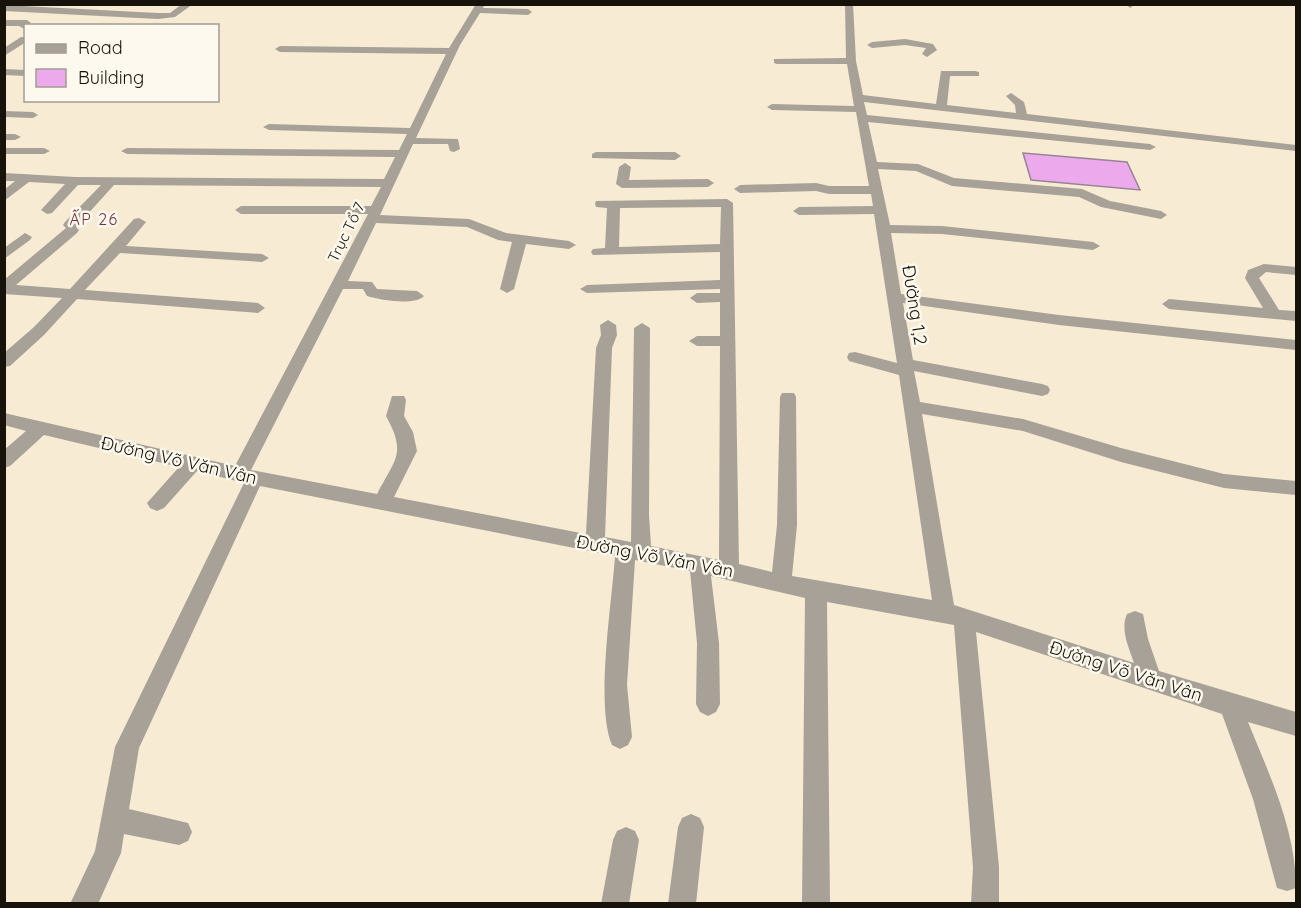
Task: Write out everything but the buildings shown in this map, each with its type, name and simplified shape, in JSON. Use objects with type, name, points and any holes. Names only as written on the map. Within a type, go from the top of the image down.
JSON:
[{"type":"street","points":[[73,12],[87,4]]},
{"type":"street","points":[[101,14],[116,4]]},
{"type":"street","points":[[4,9],[130,16],[172,15],[189,4]]},
{"type":"street","name":"Đường 1,2","points":[[849,4],[850,61],[884,229],[912,407],[954,615],[986,867],[985,903]]},
{"type":"street","points":[[130,16],[147,5]]},
{"type":"street","points":[[479,7],[528,12]]},
{"type":"street","name":"Trục Tổ 7","points":[[84,903],[108,853],[127,747],[248,476],[338,285],[453,51],[479,7]]},
{"type":"street","points":[[4,21],[23,10]]},
{"type":"street","points":[[4,21],[26,24]]},
{"type":"street","points":[[848,36],[872,45],[882,52]]},
{"type":"street","points":[[4,53],[22,42]]},
{"type":"street","points":[[872,45],[920,43],[930,46],[932,50],[927,54]]},
{"type":"street","points":[[280,48],[453,51]]},
{"type":"street","points":[[777,61],[850,61]]},
{"type":"street","points":[[4,72],[24,73]]},
{"type":"street","points":[[941,107],[945,73],[975,74]]},
{"type":"street","points":[[1011,96],[1020,104],[1022,116]]},
{"type":"street","points":[[772,107],[941,107],[1296,148]]},
{"type":"street","points":[[860,108],[1150,147]]},
{"type":"street","points":[[4,114],[33,115]]},
{"type":"street","points":[[1215,124],[1223,139]]},
{"type":"street","points":[[269,127],[408,142]]},
{"type":"street","points":[[127,151],[454,141],[454,148]]},
{"type":"street","points":[[4,151],[44,151]]},
{"type":"street","points":[[596,156],[677,169],[708,183]]},
{"type":"street","points":[[871,165],[918,168],[952,182],[1082,193],[1106,204],[1161,215]]},
{"type":"street","points":[[625,167],[622,184],[652,179],[677,169]]},
{"type":"street","points":[[677,169],[682,202]]},
{"type":"street","points":[[4,177],[111,181],[388,183]]},
{"type":"street","points":[[4,197],[26,178]]},
{"type":"street","points":[[47,210],[75,180]]},
{"type":"street","points":[[4,288],[71,227],[111,181]]},
{"type":"street","points":[[740,189],[816,187],[829,190],[876,190]]},
{"type":"street","points":[[727,248],[605,252],[608,204],[727,203],[729,570]]},
{"type":"street","points":[[241,210],[374,215],[469,223],[503,237],[569,245]]},
{"type":"street","points":[[800,211],[880,210]]},
{"type":"street","points":[[4,362],[39,331],[139,222]]},
{"type":"street","points":[[884,229],[942,230],[1092,246]]},
{"type":"street","points":[[4,255],[25,237]]},
{"type":"street","points":[[507,289],[520,239]]},
{"type":"street","points":[[116,249],[262,258]]},
{"type":"street","points":[[1296,271],[1264,268],[1253,273],[1252,278],[1285,314],[1296,330]]},
{"type":"street","points":[[338,285],[367,285],[372,293],[417,296]]},
{"type":"street","points":[[4,288],[258,308]]},
{"type":"street","points":[[587,289],[728,290]]},
{"type":"street","points":[[697,298],[728,290]]},
{"type":"street","points":[[893,297],[1083,322],[1296,345]]},
{"type":"street","points":[[1169,304],[1285,314]]},
{"type":"street","points":[[595,544],[603,359],[609,335],[608,325]]},
{"type":"street","points":[[620,737],[616,685],[639,514],[642,328]]},
{"type":"street","points":[[697,341],[728,341]]},
{"type":"street","points":[[855,357],[906,368],[1042,390]]},
{"type":"street","points":[[781,583],[787,525],[788,397]]},
{"type":"street","points":[[382,503],[408,451],[404,432],[394,416],[398,400]]},
{"type":"street","points":[[912,407],[949,411],[1023,425],[1121,455],[1224,481],[1296,488]]},
{"type":"street","name":"Đường Võ Văn Vân","points":[[4,419],[248,476],[729,570],[816,591],[954,615],[1230,705],[1296,724]]},
{"type":"street","points":[[4,461],[42,427]]},
{"type":"street","points":[[157,503],[194,463]]},
{"type":"street","points":[[699,564],[708,643],[708,704]]},
{"type":"street","points":[[816,591],[816,903]]},
{"type":"street","points":[[1135,621],[1137,639],[1150,679]]},
{"type":"street","points":[[1230,705],[1266,799],[1287,878]]},
{"type":"street","points":[[114,819],[180,832]]},
{"type":"street","points":[[682,903],[691,827]]},
{"type":"street","points":[[615,903],[626,840]]},
{"type":"district","name":"ẤP 26","points":[[94,219]]}]
